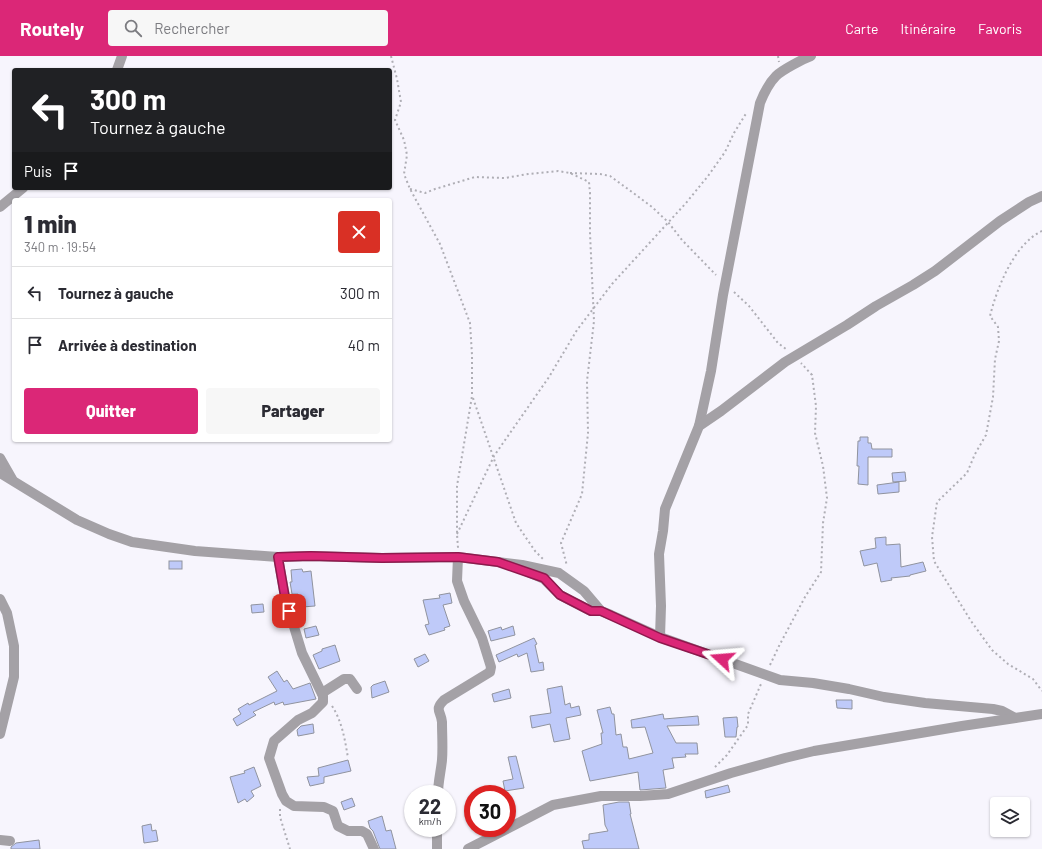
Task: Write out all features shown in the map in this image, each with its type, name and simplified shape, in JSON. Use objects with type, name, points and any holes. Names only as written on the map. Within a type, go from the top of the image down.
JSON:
[{"type":"street","points":[[118,68],[122,56]]},
{"type":"street","points":[[660,638],[661,606],[659,554],[664,531],[665,509],[699,426],[711,371],[725,284],[760,103],[765,92],[776,76],[812,56]]},
{"type":"street","points":[[0,206],[20,190]]},
{"type":"street","points":[[699,426],[785,362],[935,271],[1000,221],[1029,202],[1042,196]]},
{"type":"street","points":[[0,458],[12,479]]},
{"type":"street","points":[[0,473],[77,520],[132,542],[195,551],[278,557],[458,557],[522,565],[559,573],[584,591],[601,611]]},
{"type":"street","points":[[278,557],[285,597],[302,653],[323,694],[322,702],[312,713],[298,720],[274,741],[269,758],[286,801],[294,806],[324,807],[333,811],[338,826],[348,831],[362,831],[367,834],[374,849]]},
{"type":"street","points":[[438,785],[442,759],[442,720],[438,710],[439,705],[444,700],[490,672],[491,667],[482,638],[472,619],[457,582],[458,557]]},
{"type":"street","points":[[498,562],[544,578],[560,595],[591,611],[601,611],[660,638],[780,680],[813,683],[884,697],[993,709],[1015,718]]},
{"type":"street","points":[[0,599],[7,613],[14,646],[14,677],[0,734]]},
{"type":"street","points":[[323,694],[344,679],[350,679],[357,689]]},
{"type":"street","points":[[468,849],[553,805],[601,796],[668,794],[785,758],[814,751],[1042,714]]},
{"type":"street","points":[[437,849],[438,837]]},
{"type":"path","points":[[391,56],[401,102],[394,120],[404,140],[407,155],[404,174],[410,189],[440,244],[458,288],[470,323],[472,396],[457,486],[458,557]]},
{"type":"path","points":[[457,534],[494,456],[549,377],[577,330],[612,284],[708,176],[725,152],[734,133],[749,109]]},
{"type":"path","points":[[410,189],[425,193],[434,189],[475,178],[505,178],[558,171],[610,176],[652,207],[668,222],[682,240],[749,306],[778,343],[795,356],[812,375],[816,406],[815,433],[823,466],[827,498],[822,523],[820,572],[779,646],[748,714],[748,725],[727,755],[716,765],[708,781]]},
{"type":"path","points":[[567,568],[561,543],[582,494],[588,434],[587,381],[594,321],[589,182],[570,173]]},
{"type":"path","points":[[1042,231],[1036,234],[1022,247],[1009,267],[994,297],[990,316],[998,327],[1000,341],[995,359],[993,397],[986,435],[975,454],[967,473],[937,502],[932,537],[934,561],[975,627],[992,650],[1008,664],[1033,679],[1042,691]]},
{"type":"path","points":[[472,396],[516,523],[535,551],[544,560]]},
{"type":"path","points":[[323,694],[337,713],[341,724],[348,758]]},
{"type":"path","points":[[286,801],[279,808],[280,817],[290,849]]},
{"type":"building","points":[[860,437],[868,437],[868,443],[871,443],[872,449],[892,449],[892,457],[868,457],[868,485],[858,484],[858,441],[860,441]]},
{"type":"building","points":[[905,472],[906,481],[893,482],[892,473]]},
{"type":"building","points":[[899,482],[899,492],[878,494],[877,485]]},
{"type":"building","points":[[886,537],[886,545],[900,544],[901,567],[923,562],[926,571],[910,576],[891,578],[892,580],[881,582],[877,563],[864,566],[860,551],[876,548],[875,538]]},
{"type":"building","points":[[169,561],[182,561],[182,569],[169,569]]},
{"type":"building","points":[[302,569],[303,572],[311,571],[315,606],[302,607],[301,596],[298,596],[298,594],[292,594],[290,582],[292,582],[291,570]]},
{"type":"building","points":[[450,593],[452,603],[443,605],[450,626],[444,628],[445,630],[429,635],[425,625],[429,624],[423,600],[440,598],[439,595]]},
{"type":"building","points":[[263,604],[264,612],[252,613],[251,605]]},
{"type":"building","points":[[316,626],[319,635],[306,638],[304,629]]},
{"type":"building","points":[[513,626],[515,635],[491,641],[488,631],[501,627],[502,630]]},
{"type":"building","points":[[534,638],[537,644],[535,645],[539,663],[543,662],[544,670],[531,672],[527,653],[518,657],[517,654],[499,662],[496,655]]},
{"type":"building","points":[[335,645],[340,661],[319,669],[313,655],[322,651],[322,649]]},
{"type":"building","points":[[425,654],[429,661],[418,667],[414,659]]},
{"type":"building","points":[[277,671],[284,682],[287,680],[293,689],[310,683],[316,699],[284,705],[283,702],[275,705],[274,702],[253,712],[256,715],[237,726],[233,719],[241,714],[238,709],[248,703],[249,705],[277,691],[268,677]]},
{"type":"building","points":[[385,681],[389,692],[372,698],[371,687]]},
{"type":"building","points":[[562,686],[565,705],[570,703],[571,708],[579,706],[581,715],[566,718],[570,739],[554,742],[550,724],[532,728],[530,716],[551,713],[547,689]]},
{"type":"building","points":[[509,689],[511,698],[494,702],[492,694]]},
{"type":"building","points":[[836,700],[852,700],[852,709],[837,708]]},
{"type":"building","points":[[610,707],[612,714],[614,714],[616,735],[621,734],[623,747],[627,747],[629,759],[653,753],[645,727],[632,728],[631,720],[663,714],[664,719],[698,716],[699,725],[667,726],[676,743],[697,743],[698,754],[685,754],[686,757],[672,758],[674,768],[663,770],[666,788],[640,790],[638,772],[590,781],[582,751],[602,744],[601,733],[603,733],[597,710]]},
{"type":"building","points":[[737,717],[738,727],[736,737],[725,737],[723,718]]},
{"type":"building","points":[[313,724],[314,733],[298,736],[297,730],[301,726]]},
{"type":"building","points":[[516,756],[524,788],[516,789],[516,785],[504,785],[503,781],[513,779],[508,757]]},
{"type":"building","points":[[348,760],[351,771],[324,777],[324,783],[310,786],[307,777],[319,776],[318,768]]},
{"type":"building","points":[[254,767],[261,786],[251,791],[254,796],[247,802],[245,799],[238,803],[230,777],[245,773],[244,771]]},
{"type":"building","points":[[728,785],[730,792],[706,798],[705,791]]},
{"type":"building","points":[[352,798],[355,806],[344,810],[341,802]]},
{"type":"building","points":[[629,802],[630,814],[639,849],[584,849],[582,841],[589,840],[589,834],[608,831],[605,825],[603,805]]},
{"type":"building","points":[[382,816],[386,831],[391,830],[396,849],[380,849],[373,831],[370,828],[368,821]]},
{"type":"building","points":[[151,824],[152,831],[156,830],[158,841],[144,843],[142,826]]},
{"type":"building","points":[[39,840],[40,849],[11,849],[11,847],[16,843]]},
{"type":"route","points":[[289,611],[278,557],[458,557],[498,562],[544,578],[560,595],[591,611],[601,611],[660,638],[722,659]]}]
